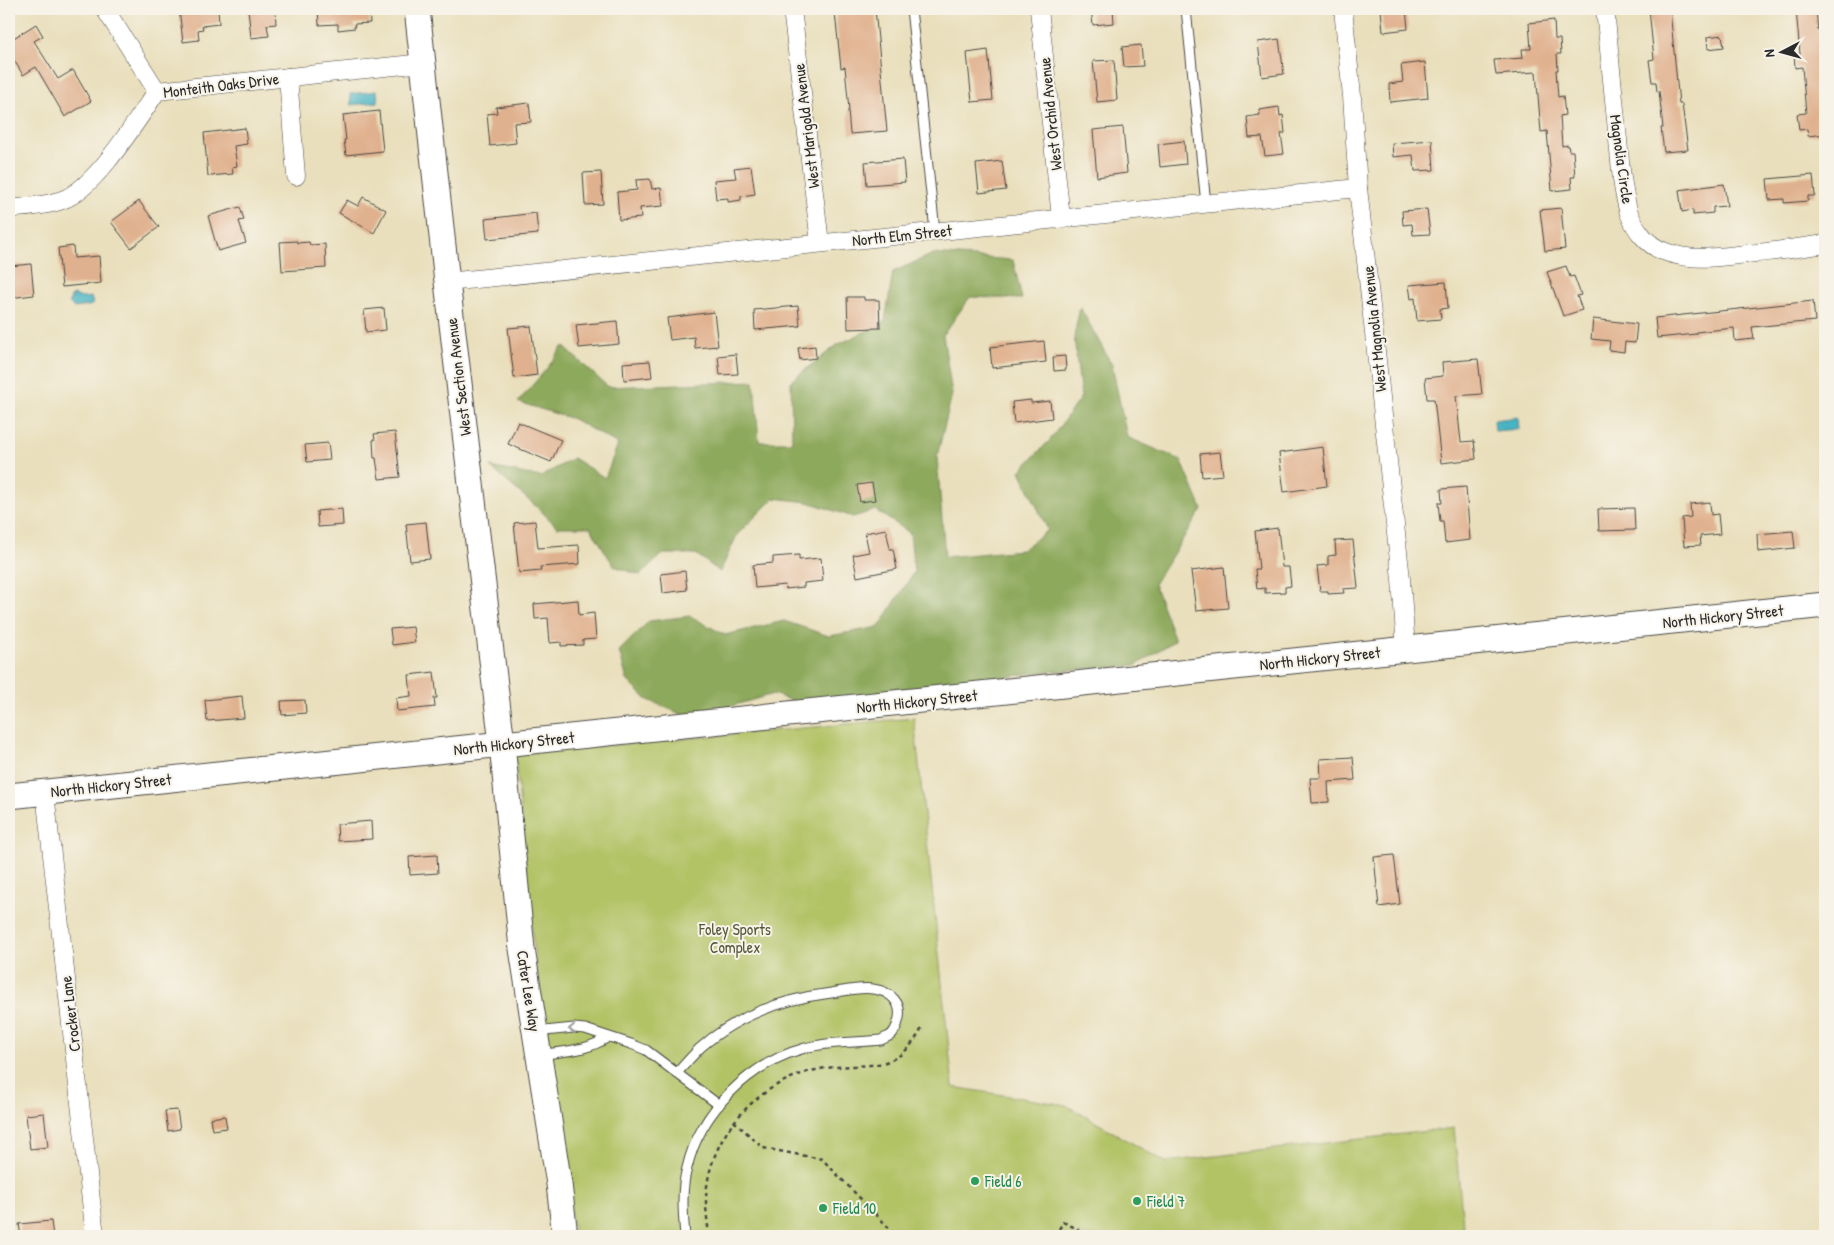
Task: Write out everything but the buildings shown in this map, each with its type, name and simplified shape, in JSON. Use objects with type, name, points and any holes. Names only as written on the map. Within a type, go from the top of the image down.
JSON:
[{"type":"street","points":[[105,9],[157,91]]},
{"type":"street","name":"West Section Avenue","points":[[417,9],[447,282],[502,744]]},
{"type":"street","name":"West Marigold Avenue","points":[[792,9],[820,243]]},
{"type":"street","name":"West Orchid Avenue","points":[[1039,9],[1061,218]]},
{"type":"street","name":"West Magnolia Avenue","points":[[1343,9],[1352,96],[1358,188],[1389,462],[1406,649]]},
{"type":"street","name":"Magnolia Circle","points":[[1605,9],[1619,152],[1626,198],[1636,228],[1648,242],[1662,251],[1680,257],[1699,258],[1788,250],[1825,244]]},
{"type":"street","name":"Monteith Oaks Drive","points":[[9,209],[62,200],[79,192],[124,140],[157,91],[423,63]]},
{"type":"street","points":[[288,77],[296,176]]},
{"type":"street","name":"North Elm Street","points":[[447,282],[1358,188]]},
{"type":"street","name":"North Hickory Street","points":[[9,796],[1825,605]]},
{"type":"street","name":"Cater Lee Way","points":[[502,744],[522,949],[559,1184],[565,1236]]},
{"type":"street","name":"Crocker Lane","points":[[44,792],[96,1236]]},
{"type":"lane","points":[[911,9],[935,231]]},
{"type":"lane","points":[[1186,9],[1206,204]]},
{"type":"lane","points":[[677,1073],[700,1048],[722,1032],[765,1008],[788,1000],[870,988],[886,992],[897,1001],[901,1014],[898,1025],[891,1034],[881,1040],[806,1047],[767,1063],[730,1092],[706,1122],[694,1144],[687,1168],[683,1194],[685,1236]]},
{"type":"lane","points":[[537,1044],[574,1028],[585,1029],[646,1050],[719,1105]]},
{"type":"lane","points":[[537,1044],[587,1048],[598,1044],[608,1037]]},
{"type":"path","points":[[709,1236],[706,1202],[711,1168],[725,1135],[748,1105],[761,1094],[790,1077],[821,1069],[877,1064],[892,1060],[904,1053],[914,1042],[922,1028]]},
{"type":"path","points":[[734,1121],[763,1148],[822,1159],[897,1236]]},
{"type":"path","points":[[1055,1236],[1063,1222],[1078,1229],[1075,1236]]},
{"type":"green space","points":[[933,254],[1013,260],[1022,299],[970,297],[943,335],[952,394],[937,457],[945,557],[1022,550],[1048,530],[1020,471],[1050,440],[1081,397],[1074,337],[1080,307],[1112,365],[1127,437],[1181,460],[1202,509],[1154,584],[1175,640],[1137,665],[1032,673],[806,706],[773,694],[690,718],[646,699],[627,680],[619,651],[649,621],[690,616],[725,635],[784,621],[829,636],[879,627],[914,572],[910,533],[875,510],[853,517],[808,502],[774,498],[737,535],[720,572],[696,554],[663,554],[640,575],[614,566],[590,527],[557,527],[490,467],[541,477],[573,458],[605,478],[618,444],[573,419],[518,402],[563,346],[608,387],[754,381],[759,442],[792,442],[791,381],[837,345],[885,322],[893,272]]},
{"type":"green space","name":"Foley Sports Complex","points":[[914,718],[953,1087],[1066,1105],[1165,1162],[1454,1128],[1464,1236],[574,1236],[534,951],[515,754]]},
{"type":"water","points":[[377,91],[378,102],[351,105],[350,94]]},
{"type":"water","points":[[74,295],[82,298],[91,297],[93,304],[74,308],[69,302]]},
{"type":"water","points":[[1518,417],[1519,429],[1495,431],[1494,420]]},
{"type":"place","name":"Field 6","points":[[975,1181]]},
{"type":"place","name":"Field 7","points":[[1137,1201]]},
{"type":"place","name":"Field 10","points":[[823,1208]]}]
